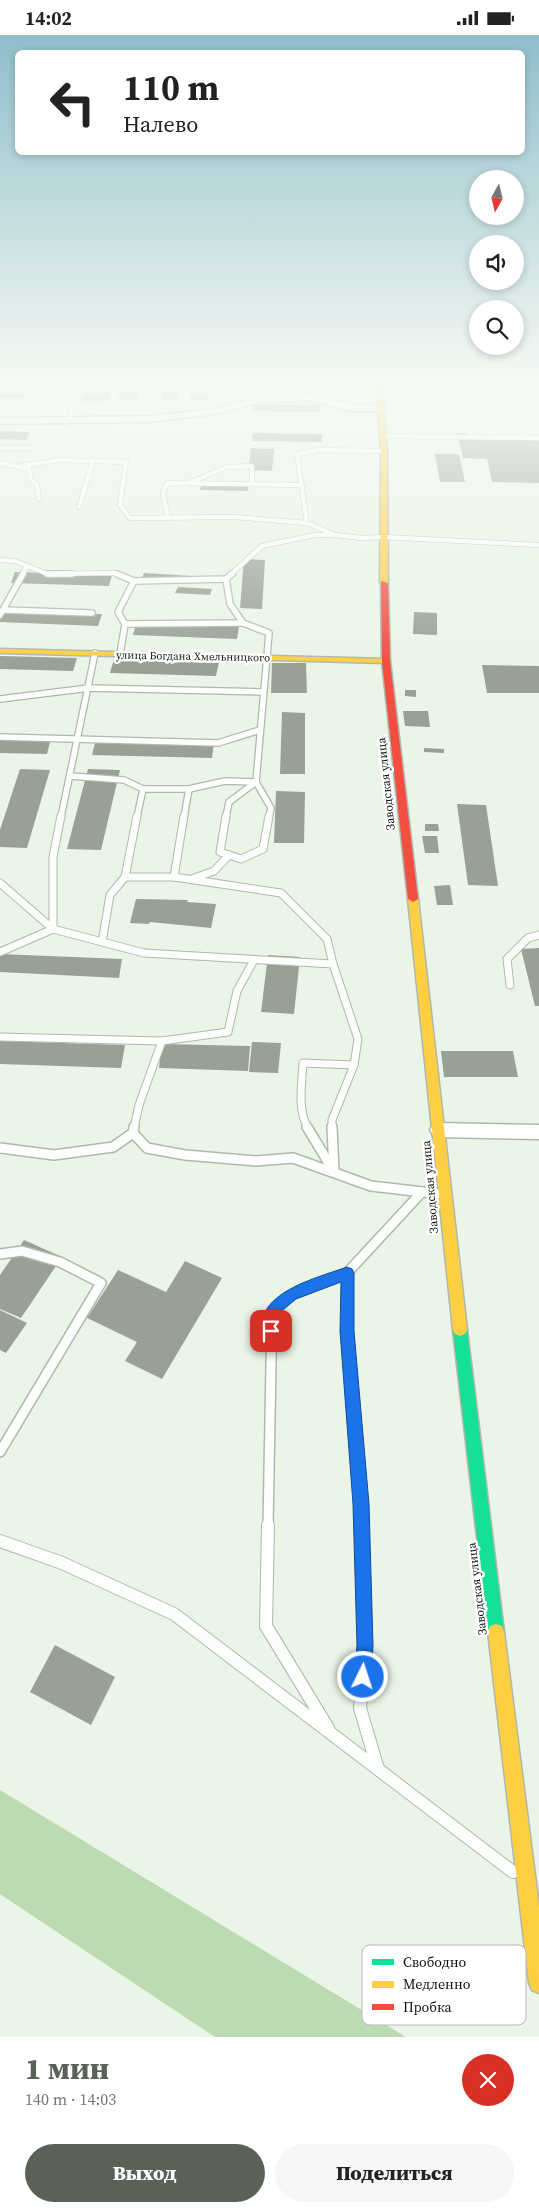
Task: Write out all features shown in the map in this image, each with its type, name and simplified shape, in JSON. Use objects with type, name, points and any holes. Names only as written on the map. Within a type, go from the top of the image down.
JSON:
[{"type":"street","name":"Заводская улица","points":[[383,478],[382,537],[386,661],[439,1130],[444,1194],[525,1881],[539,1983]]},
{"type":"street","name":"улица Богдана Хмельницкого","points":[[0,651],[386,661]]},
{"type":"street","points":[[439,1130],[539,1132]]},
{"type":"lane","points":[[31,478],[37,485],[39,499]]},
{"type":"lane","points":[[79,507],[88,478]]},
{"type":"lane","points":[[124,478],[120,505],[130,518],[234,517],[307,523],[336,535]]},
{"type":"lane","points":[[187,483],[198,478]]},
{"type":"lane","points":[[252,478],[252,484]]},
{"type":"lane","points":[[300,478],[307,523]]},
{"type":"lane","points":[[168,518],[163,493],[167,483],[300,485]]},
{"type":"lane","points":[[0,560],[15,561],[48,574],[115,573],[134,581],[226,579],[262,546],[315,535],[539,545]]},
{"type":"lane","points":[[27,566],[2,613],[92,613]]},
{"type":"lane","points":[[226,579],[230,604],[243,623]]},
{"type":"lane","points":[[120,654],[125,624],[118,612],[134,581]]},
{"type":"lane","points":[[125,624],[243,623],[269,633],[265,657],[256,782],[271,808],[263,849],[241,859],[220,852],[229,802],[256,782]]},
{"type":"lane","points":[[53,929],[54,857],[95,653]]},
{"type":"lane","points":[[0,699],[89,688],[262,692]]},
{"type":"lane","points":[[0,737],[218,743],[260,730]]},
{"type":"lane","points":[[70,776],[124,780],[143,789],[189,789],[225,781],[256,782]]},
{"type":"lane","points":[[102,942],[110,895],[125,877],[143,789]]},
{"type":"lane","points":[[174,877],[189,789]]},
{"type":"lane","points":[[192,879],[214,871],[229,855]]},
{"type":"lane","points":[[125,877],[174,877],[281,893],[327,939],[333,964],[358,1039],[354,1065],[332,1119],[334,1172]]},
{"type":"lane","points":[[0,883],[53,929],[144,953],[333,964]]},
{"type":"lane","points":[[0,952],[53,929]]},
{"type":"lane","points":[[510,985],[508,959],[528,938],[539,935]]},
{"type":"lane","points":[[0,1037],[162,1041],[228,1032],[237,991],[254,960]]},
{"type":"lane","points":[[0,1148],[54,1155],[112,1147],[133,1133],[138,1105],[162,1041]]},
{"type":"lane","points":[[334,1172],[305,1123],[301,1100],[303,1063],[354,1065]]},
{"type":"lane","points":[[133,1133],[147,1148],[185,1155],[256,1161],[293,1158],[371,1186],[444,1194]]},
{"type":"lane","points":[[332,1734],[266,1626],[272,1311],[291,1295],[347,1273],[422,1192]]},
{"type":"lane","points":[[0,1255],[22,1251],[60,1262],[101,1283],[0,1452]]},
{"type":"lane","points":[[347,1273],[347,1331],[361,1513],[365,1646],[360,1708],[378,1769]]},
{"type":"lane","points":[[0,1541],[62,1563],[174,1613],[525,1881]]},
{"type":"green space","points":[[0,1790],[362,2010],[362,2025],[386,2025],[406,2037],[215,2037],[0,1894]]},
{"type":"building","points":[[439,478],[464,478],[465,482],[440,482]]},
{"type":"building","points":[[491,478],[539,478],[539,483],[492,482]]},
{"type":"building","points":[[202,482],[249,483],[248,491],[200,490]]},
{"type":"building","points":[[244,559],[265,560],[262,609],[240,608]]},
{"type":"building","points":[[15,572],[112,575],[109,586],[11,583]]},
{"type":"building","points":[[144,573],[223,578],[221,583],[142,578]]},
{"type":"building","points":[[178,587],[212,589],[210,595],[175,593]]},
{"type":"building","points":[[1,611],[102,614],[98,626],[0,622]]},
{"type":"building","points":[[414,612],[437,613],[437,635],[413,634]]},
{"type":"building","points":[[136,624],[239,627],[237,639],[133,635]]},
{"type":"building","points":[[0,656],[77,658],[73,671],[0,669]]},
{"type":"building","points":[[114,659],[219,662],[216,676],[110,673]]},
{"type":"building","points":[[272,663],[306,663],[307,693],[271,693]]},
{"type":"building","points":[[482,665],[539,666],[539,693],[487,693]]},
{"type":"building","points":[[405,690],[416,690],[416,697],[405,696]]},
{"type":"building","points":[[403,711],[428,711],[430,727],[405,726]]},
{"type":"building","points":[[282,712],[305,713],[305,774],[280,774]]},
{"type":"building","points":[[0,737],[51,738],[47,754],[0,753]]},
{"type":"building","points":[[96,739],[214,742],[212,758],[92,755]]},
{"type":"building","points":[[424,748],[444,749],[444,753],[424,752]]},
{"type":"building","points":[[20,769],[50,770],[27,848],[0,847],[0,830]]},
{"type":"building","points":[[88,769],[120,770],[101,850],[67,849]]},
{"type":"building","points":[[276,791],[305,792],[304,843],[274,843]]},
{"type":"building","points":[[457,804],[486,805],[498,886],[468,885]]},
{"type":"building","points":[[425,824],[438,824],[439,831],[425,831]]},
{"type":"building","points":[[422,836],[437,836],[439,853],[425,853]]},
{"type":"building","points":[[450,885],[453,905],[437,905],[434,886]]},
{"type":"building","points":[[136,899],[188,900],[187,902],[216,904],[211,928],[150,922],[149,924],[130,923]]},
{"type":"building","points":[[539,948],[539,1006],[535,1006],[521,949]]},
{"type":"building","points":[[0,954],[122,959],[119,978],[0,972]]},
{"type":"building","points":[[268,955],[300,957],[294,1014],[261,1012]]},
{"type":"building","points":[[0,1041],[125,1045],[121,1068],[0,1064]]},
{"type":"building","points":[[252,1042],[281,1043],[278,1073],[249,1072]]},
{"type":"building","points":[[162,1044],[250,1046],[248,1071],[159,1068]]},
{"type":"building","points":[[441,1051],[513,1051],[518,1077],[444,1077]]},
{"type":"building","points":[[24,1240],[62,1257],[21,1318],[0,1309],[0,1275]]},
{"type":"building","points":[[185,1261],[222,1278],[162,1379],[125,1361],[137,1342],[87,1318],[118,1270],[166,1292]]},
{"type":"building","points":[[0,1310],[27,1323],[6,1353],[0,1350]]},
{"type":"building","points":[[55,1645],[115,1677],[91,1725],[30,1692]]},
{"type":"traffic: fast","points":[[460,1330],[496,1632]]},
{"type":"traffic: slow","points":[[384,478],[384,583]]},
{"type":"traffic: slow","points":[[0,651],[386,661]]},
{"type":"traffic: slow","points":[[413,899],[460,1330]]},
{"type":"traffic: slow","points":[[496,1632],[539,1983]]},
{"type":"traffic: jam","points":[[384,583],[386,661],[413,899]]},
{"type":"route","points":[[271,1331],[272,1311],[291,1295],[347,1273],[347,1331],[361,1504],[365,1646],[363,1677]]}]
